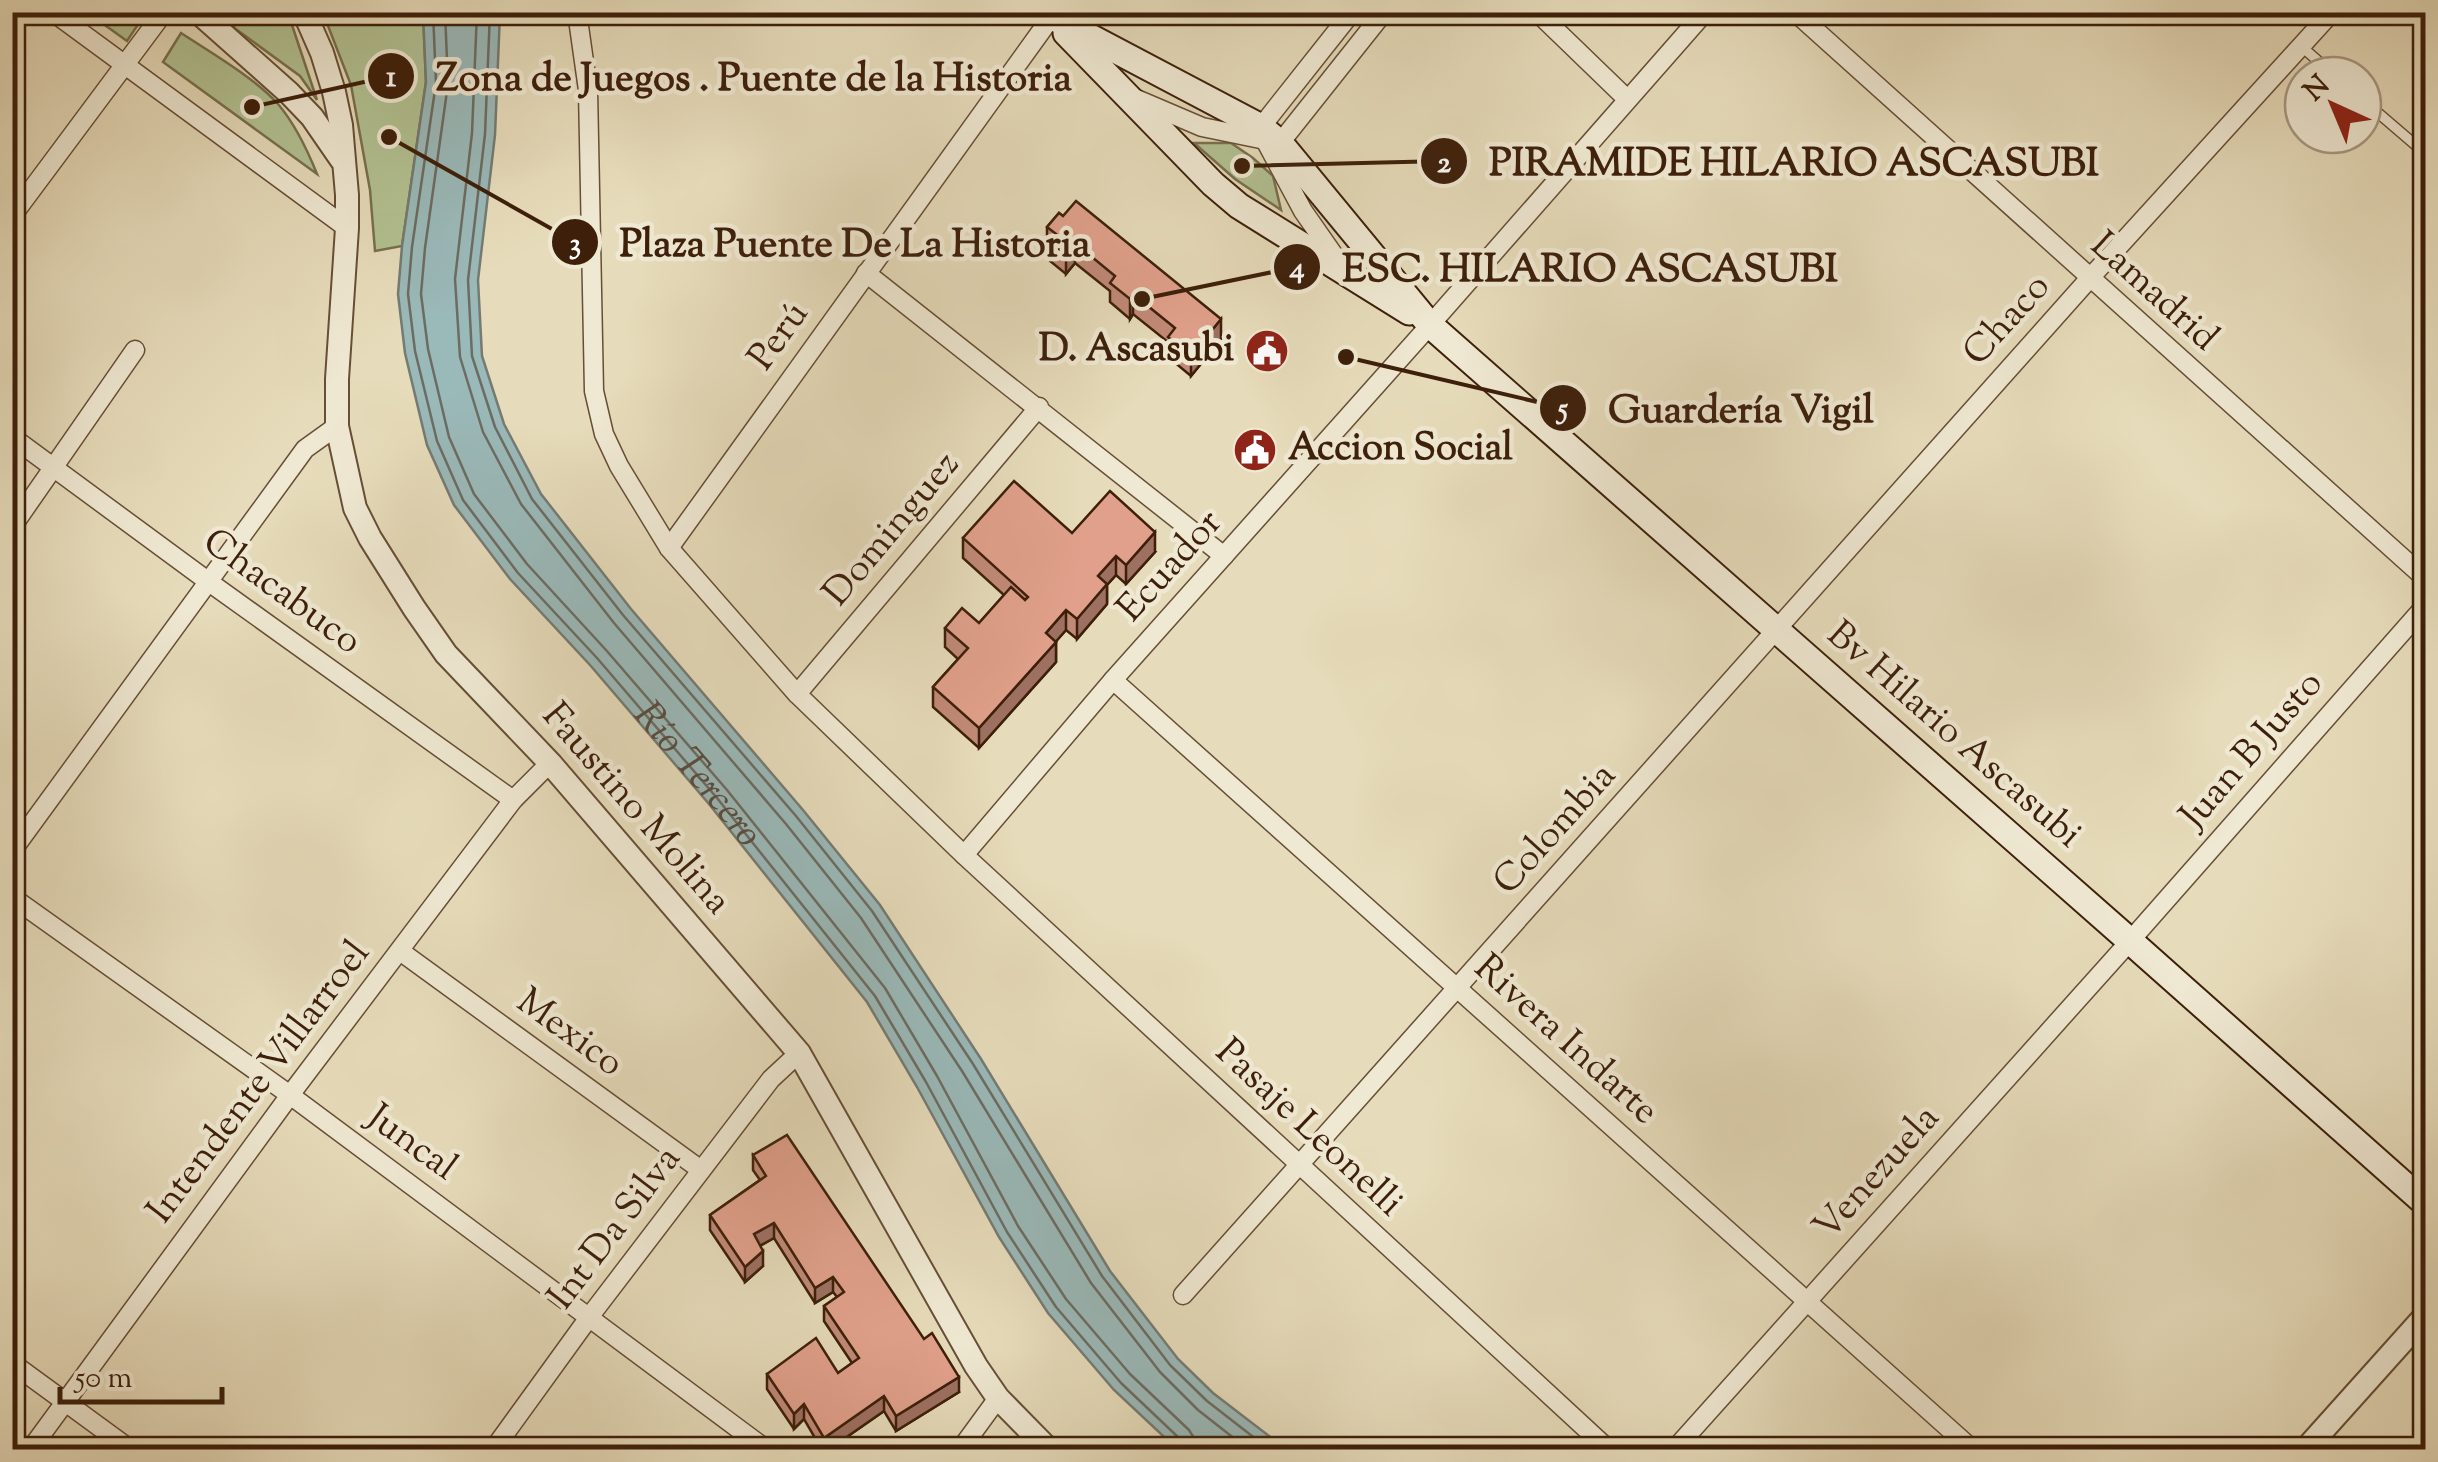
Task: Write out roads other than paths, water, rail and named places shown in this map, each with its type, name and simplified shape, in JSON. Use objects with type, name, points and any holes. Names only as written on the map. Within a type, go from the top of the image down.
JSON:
[{"type":"main road","points":[[1050,14],[1269,137],[1430,325]]},
{"type":"main road","points":[[1050,14],[1124,94],[1239,206],[1430,325]]},
{"type":"main road","name":"Bv Hilario Ascasubi","points":[[1430,325],[2426,1204]]},
{"type":"street","points":[[52,12],[347,228]]},
{"type":"street","points":[[12,216],[164,12]]},
{"type":"street","name":"Faustino Molina","points":[[198,12],[289,93],[312,118],[342,162]]},
{"type":"street","name":"Faustino Molina","points":[[304,12],[322,53],[340,125],[347,228],[337,426],[355,508],[370,538],[446,654],[550,764],[799,1054],[976,1366],[998,1398],[1050,1450]]},
{"type":"street","name":"Pasaje Leonelli","points":[[577,12],[588,90],[594,392],[604,434],[619,466],[668,548],[797,694],[964,855],[1609,1450]]},
{"type":"street","points":[[1269,137],[1352,12]]},
{"type":"street","points":[[1269,137],[1384,12]]},
{"type":"street","points":[[1536,12],[1627,100]]},
{"type":"street","name":"Ecuador","points":[[964,855],[1113,680],[1704,12]]},
{"type":"street","name":"Lamadrid","points":[[1795,12],[2426,579]]},
{"type":"street","name":"Chaco","points":[[1777,631],[2332,12]]},
{"type":"street","name":"Perú","points":[[668,548],[1050,14]]},
{"type":"street","points":[[1124,94],[1202,127],[1269,137]]},
{"type":"street","points":[[1269,137],[1303,212],[1345,272]]},
{"type":"street","points":[[866,273],[1224,556]]},
{"type":"street","points":[[12,527],[135,350]]},
{"type":"street","name":"Dominguez","points":[[797,694],[1038,408]]},
{"type":"street","points":[[12,851],[305,449],[337,426]]},
{"type":"street","name":"Chacabuco","points":[[12,437],[513,800]]},
{"type":"street","name":"Juan B Justo","points":[[2130,941],[2426,604]]},
{"type":"street","name":"Colombia","points":[[1183,1296],[1777,631]]},
{"type":"street","name":"Rivera Indarte","points":[[1113,680],[1973,1450]]},
{"type":"street","name":"Intendente Villarroel","points":[[30,1450],[290,1095],[513,800],[550,764]]},
{"type":"street","name":"Juncal","points":[[12,897],[290,1095],[767,1450]]},
{"type":"street","name":"Venezuela","points":[[1674,1450],[2130,941]]},
{"type":"street","name":"Mexico","points":[[400,951],[700,1170]]},
{"type":"street","name":"Int Da Silva","points":[[494,1450],[770,1079],[799,1054]]},
{"type":"street","points":[[2306,1450],[2426,1314]]},
{"type":"street","points":[[12,1363],[131,1450]]},
{"type":"street","points":[[960,1450],[998,1398]]},
{"type":"lane","points":[[2301,46],[2311,55]]},
{"type":"lane","points":[[2383,117],[2426,154]]},
{"type":"water","name":"Río Tercero","points":[[423,13],[500,13],[495,135],[478,280],[482,356],[504,424],[541,494],[631,609],[880,905],[981,1059],[1110,1271],[1178,1359],[1213,1393],[1286,1449],[1177,1449],[1114,1390],[1048,1313],[999,1237],[867,1002],[709,804],[510,579],[454,505],[427,445],[405,353],[398,294],[426,82]]},
{"type":"place","name":"Zona de Juegos . Puente de la Historia","points":[[252,107]]},
{"type":"place","name":"Plaza Puente De La Historia","points":[[389,137]]},
{"type":"place","name":"PIRAMIDE HILARIO ASCASUBI","points":[[1242,166]]},
{"type":"place","name":"ESC. HILARIO ASCASUBI","points":[[1142,299]]},
{"type":"place","name":"D. Ascasubi","points":[[1267,351]]},
{"type":"place","name":"Guardería Vigil","points":[[1346,357]]},
{"type":"place","name":"Accion Social","points":[[1255,450]]}]
